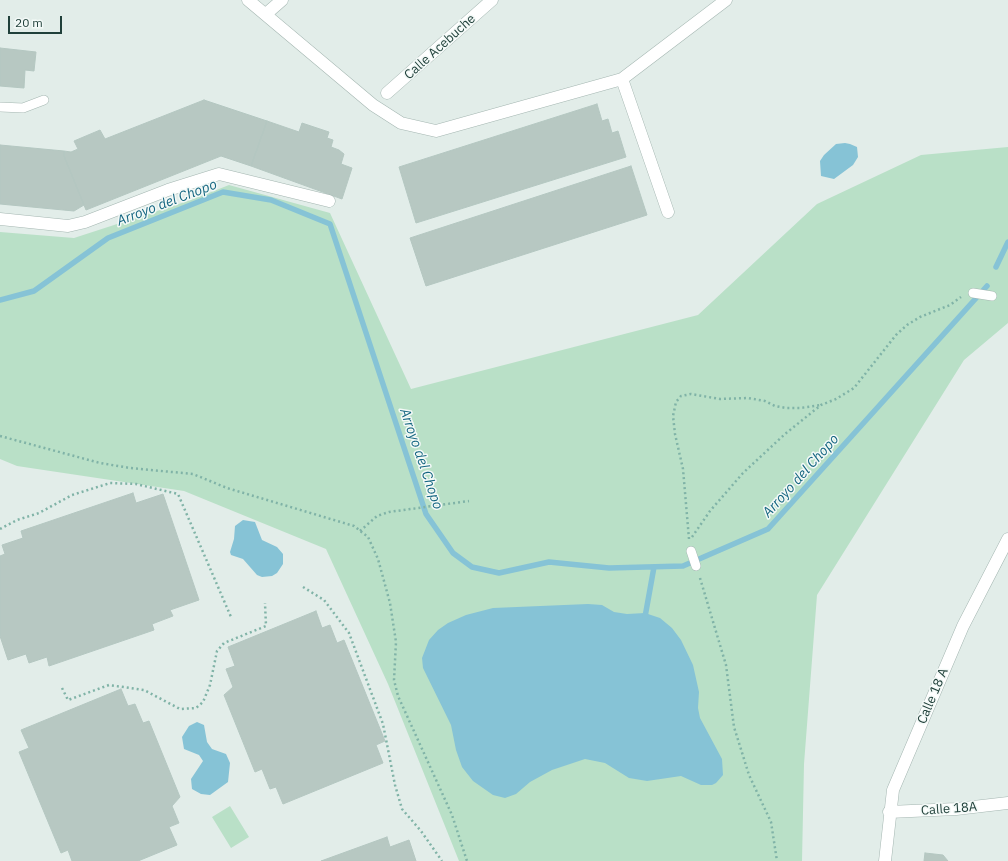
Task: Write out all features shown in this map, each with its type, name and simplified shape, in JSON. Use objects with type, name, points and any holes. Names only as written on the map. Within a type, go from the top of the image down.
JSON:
[{"type":"street","points":[[248,0],[373,105],[401,123],[436,130],[622,79],[726,0]]},
{"type":"street","points":[[266,14],[282,0]]},
{"type":"street","name":"Calle Acebuche","points":[[387,93],[492,0]]},
{"type":"street","points":[[622,79],[668,212]]},
{"type":"street","points":[[0,219],[68,226],[85,222],[168,190],[219,174],[329,201]]},
{"type":"street","name":"Calle 18 A","points":[[885,861],[889,812],[893,790],[963,626],[1008,539]]},
{"type":"street","name":"Calle 18A","points":[[889,812],[956,809],[1008,803]]},
{"type":"lane","points":[[0,107],[23,108],[44,100]]},
{"type":"lane","points":[[973,293],[992,296]]},
{"type":"lane","points":[[691,551],[696,566]]},
{"type":"path","points":[[821,405],[785,434],[743,473],[710,511],[689,543],[683,469],[675,434],[673,416],[676,402],[681,396],[701,394],[720,399],[748,398],[765,401],[776,406],[786,408],[821,405],[836,399],[854,388],[896,335],[907,325],[920,317],[950,305],[966,294],[973,293]]},
{"type":"path","points":[[0,436],[100,463],[130,468],[193,474],[227,488],[354,526],[368,537],[378,559],[390,603],[396,642],[394,680],[398,696],[452,815],[467,861]]},
{"type":"path","points":[[0,529],[17,520],[39,513],[72,495],[110,483],[136,484],[178,494],[231,617]]},
{"type":"path","points":[[360,531],[377,516],[402,510],[469,500]]},
{"type":"path","points":[[696,566],[726,665],[734,727],[749,775],[771,822],[777,861]]},
{"type":"path","points":[[303,587],[324,600],[349,632],[384,724],[395,785],[402,809],[421,831],[442,861]]},
{"type":"path","points":[[62,688],[68,700],[109,685],[144,690],[180,709],[196,708],[203,702],[210,685],[217,651],[224,643],[266,626],[265,603]]},
{"type":"green space","points":[[1008,147],[1008,323],[964,360],[817,595],[804,764],[802,861],[459,861],[388,684],[326,549],[184,491],[17,466],[0,459],[0,232],[74,238],[191,200],[229,185],[330,213],[411,389],[698,315],[817,204],[921,155]]},
{"type":"green space","points":[[230,806],[249,837],[231,848],[212,817]]},
{"type":"water","points":[[845,143],[857,147],[858,157],[853,165],[834,179],[821,176],[820,161],[824,155],[836,144]]},
{"type":"water","points":[[243,520],[255,522],[262,540],[277,547],[283,554],[283,564],[277,573],[272,576],[262,577],[257,575],[243,559],[231,555],[230,552],[234,539],[235,526]]},
{"type":"water","points":[[588,604],[602,605],[614,612],[627,614],[645,613],[660,618],[672,628],[681,640],[693,665],[699,692],[698,708],[700,718],[722,759],[723,775],[716,783],[712,785],[701,785],[681,776],[647,781],[629,778],[605,763],[585,759],[552,770],[530,782],[516,794],[505,798],[493,795],[473,781],[462,767],[456,750],[451,725],[423,668],[422,658],[429,640],[438,630],[448,623],[466,615],[493,608]]},
{"type":"water","points":[[197,722],[204,725],[207,742],[212,749],[226,754],[230,763],[228,782],[210,795],[201,794],[192,789],[191,779],[203,761],[199,755],[184,749],[182,737],[189,726]]},
{"type":"building","points":[[0,48],[36,52],[34,71],[25,70],[24,88],[0,86]]},
{"type":"building","points":[[204,100],[267,121],[251,166],[221,156],[86,210],[64,156],[64,151],[71,152],[78,149],[74,141],[100,130],[105,139]]},
{"type":"building","points":[[597,104],[602,121],[608,119],[612,133],[618,131],[626,157],[416,223],[399,167]]},
{"type":"building","points":[[267,121],[299,132],[302,123],[329,132],[327,138],[333,140],[331,147],[344,154],[341,164],[352,168],[342,199],[251,166]]},
{"type":"building","points":[[0,145],[64,151],[64,156],[84,205],[74,211],[0,204]]},
{"type":"building","points":[[631,166],[647,215],[426,286],[410,238]]},
{"type":"building","points":[[133,493],[136,503],[163,494],[199,600],[170,610],[173,616],[152,624],[154,630],[49,666],[47,657],[29,663],[26,654],[8,660],[0,636],[0,556],[5,554],[2,545],[23,538],[21,531]]},
{"type":"building","points":[[316,611],[322,628],[330,625],[337,643],[344,640],[385,741],[376,745],[383,763],[283,804],[276,787],[270,789],[262,769],[255,772],[224,695],[233,687],[226,669],[235,666],[228,647]]},
{"type":"building","points":[[121,689],[128,706],[135,704],[143,723],[149,721],[180,797],[172,806],[179,823],[169,827],[177,845],[138,861],[72,861],[68,850],[61,853],[19,752],[29,748],[21,730]]},
{"type":"building","points":[[387,837],[390,847],[409,840],[416,861],[321,861]]},
{"type":"building","points":[[925,853],[943,855],[948,861],[924,861]]},
{"type":"waterway","name":"Arroyo del Chopo","points":[[0,300],[34,291],[108,238],[223,192],[271,200],[330,224],[426,514],[453,553],[472,567],[499,573],[549,562],[609,568],[683,566],[768,529],[987,286]]},
{"type":"waterway","name":"Arroyo del Chopo","points":[[996,267],[1008,242]]},
{"type":"waterway","points":[[645,617],[654,567]]}]
